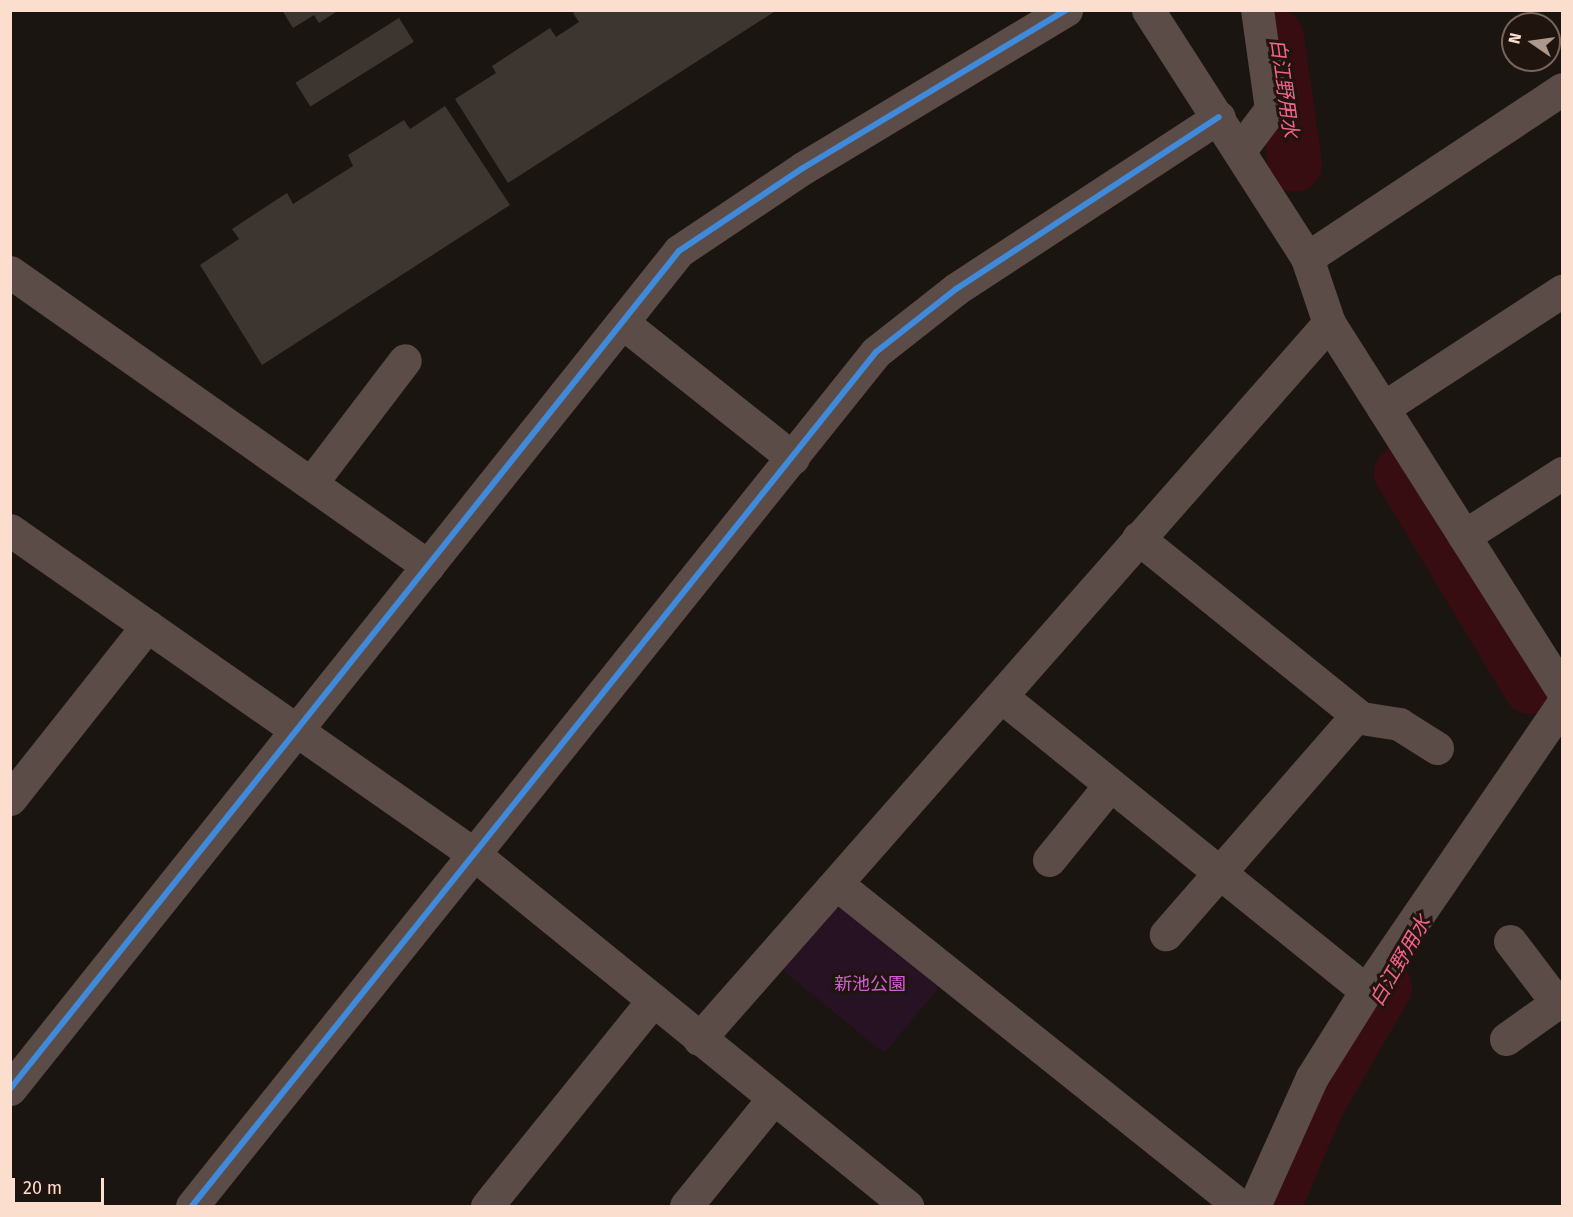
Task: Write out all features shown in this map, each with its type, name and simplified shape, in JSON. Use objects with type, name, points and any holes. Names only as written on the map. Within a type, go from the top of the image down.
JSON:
[{"type":"street","points":[[10,1089],[623,322],[678,250],[802,168],[1066,10]]},
{"type":"street","points":[[1148,10],[1219,117],[1307,258],[1329,323],[1563,690]]},
{"type":"street","points":[[1240,150],[1271,109],[1257,10]]},
{"type":"street","points":[[1307,258],[1563,89]]},
{"type":"street","points":[[192,1206],[794,458],[876,352],[905,325],[1219,117]]},
{"type":"street","points":[[10,272],[312,482],[428,566]]},
{"type":"street","points":[[1383,408],[1563,291]]},
{"type":"street","points":[[623,322],[794,458]]},
{"type":"street","points":[[699,1039],[838,885],[1138,538],[1329,323]]},
{"type":"street","points":[[312,482],[405,360]]},
{"type":"street","points":[[1464,536],[1563,473]]},
{"type":"street","points":[[10,530],[475,855],[896,1203]]},
{"type":"street","points":[[1138,538],[1355,717],[1399,724],[1437,748]]},
{"type":"street","points":[[10,799],[147,626]]},
{"type":"street","points":[[1002,697],[1366,991]]},
{"type":"street","points":[[1254,1206],[1312,1077],[1366,991],[1563,705]]},
{"type":"street","points":[[1166,934],[1217,869],[1355,717]]},
{"type":"street","points":[[1049,860],[1110,785]]},
{"type":"street","points":[[838,885],[1240,1206]]},
{"type":"street","points":[[1506,1039],[1560,1001],[1510,940]]},
{"type":"street","points":[[487,1206],[653,1000]]},
{"type":"street","points":[[686,1206],[772,1100]]},
{"type":"green space","name":"新池公園","points":[[832,907],[848,909],[942,984],[884,1053],[780,968]]},
{"type":"building","points":[[282,10],[339,10],[319,23],[314,15],[293,28]]},
{"type":"building","points":[[577,10],[777,10],[508,183],[455,99],[496,73],[492,66],[550,28],[556,37],[579,22],[573,13]]},
{"type":"building","points":[[399,18],[414,42],[310,106],[296,83]]},
{"type":"building","points":[[445,106],[510,205],[262,365],[200,265],[239,239],[232,229],[287,193],[293,204],[353,166],[348,155],[404,120],[410,129]]},
{"type":"waterway","name":"白江野用水","points":[[1277,37],[1295,165]]},
{"type":"waterway","name":"白江野用水","points":[[1401,473],[1530,687]]},
{"type":"waterway","name":"白江野用水","points":[[1274,1206],[1318,1103],[1385,987]]},
{"type":"cycle path","points":[[10,1089],[679,251],[803,168],[1066,10]]},
{"type":"cycle path","points":[[192,1206],[876,352],[956,289],[1219,117]]}]
